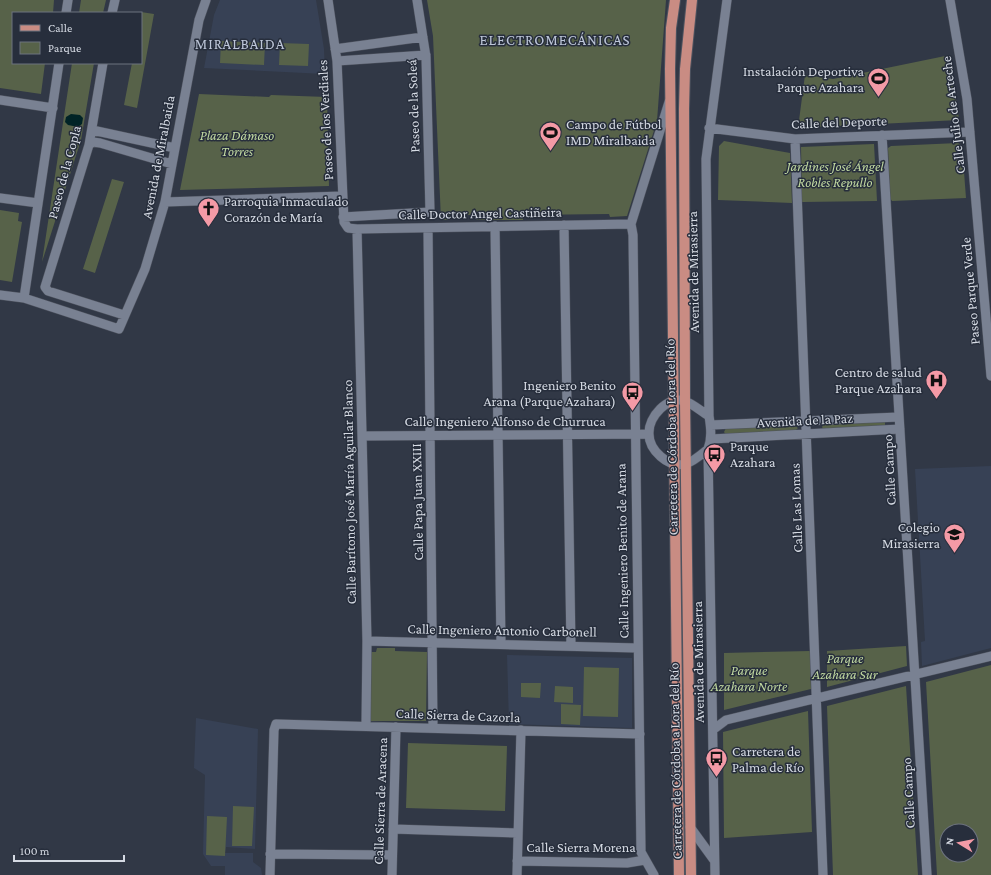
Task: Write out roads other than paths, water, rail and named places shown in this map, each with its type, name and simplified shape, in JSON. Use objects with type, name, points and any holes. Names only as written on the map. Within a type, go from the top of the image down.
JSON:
[{"type":"main road","name":"Carretera de Córdoba a Lora del Río","points":[[675,0],[671,28],[670,98],[673,464],[679,875]]},
{"type":"main road","name":"Carretera de Córdoba a Lora del Río","points":[[691,875],[685,464],[684,103],[686,56],[692,0]]},
{"type":"street","points":[[66,12],[68,0]]},
{"type":"street","points":[[112,12],[115,0]]},
{"type":"street","name":"Avenida de Miralbaida","points":[[24,298],[119,329],[124,314],[145,269],[165,202],[199,20],[206,0]]},
{"type":"street","name":"Paseo de los Verdiales","points":[[328,0],[337,61],[343,217]]},
{"type":"street","name":"Paseo de la Soleá","points":[[343,217],[430,212],[426,55],[417,0]]},
{"type":"street","name":"Avenida de Mirasierra","points":[[715,875],[714,712],[708,449],[711,439],[706,159],[727,0]]},
{"type":"street","name":"Calle Julio de Arteche","points":[[950,0],[964,78],[977,204]]},
{"type":"street","points":[[335,49],[423,36]]},
{"type":"street","points":[[337,61],[426,55]]},
{"type":"street","points":[[0,295],[24,298],[59,64]]},
{"type":"street","name":"Paseo de la Copla","points":[[103,64],[89,145],[45,287],[48,291],[124,314]]},
{"type":"street","points":[[631,224],[670,98]]},
{"type":"street","points":[[0,100],[53,108]]},
{"type":"street","name":"Calle del Deporte","points":[[709,128],[795,140],[970,132]]},
{"type":"street","points":[[92,130],[175,148]]},
{"type":"street","points":[[100,143],[96,136],[102,132]]},
{"type":"street","name":"Calle Campo","points":[[882,135],[927,875]]},
{"type":"street","name":"Calle Las Lomas","points":[[795,140],[807,421],[823,875]]},
{"type":"street","points":[[89,145],[93,142],[100,143],[172,164]]},
{"type":"street","points":[[165,202],[342,196]]},
{"type":"street","points":[[0,198],[38,203]]},
{"type":"street","name":"Paseo Parque Verde","points":[[977,204],[991,376]]},
{"type":"street","points":[[343,217],[348,228],[357,229]]},
{"type":"street","name":"Calle Doctor Angel Castiñeira","points":[[357,229],[631,224]]},
{"type":"street","name":"Calle Ingeniero Benito de Arana","points":[[631,224],[633,234],[637,648],[640,734],[641,852],[654,875]]},
{"type":"street","points":[[564,225],[571,646]]},
{"type":"street","points":[[495,226],[501,644]]},
{"type":"street","name":"Calle Papa Juan XXIII","points":[[428,228],[433,728]]},
{"type":"street","name":"Calle Barítono José María Aguilar Blanco","points":[[357,229],[359,258],[367,641],[366,726]]},
{"type":"street","points":[[708,449],[685,464],[673,464],[662,458],[652,446],[649,434],[651,422],[661,407],[673,401],[685,401],[710,421]]},
{"type":"street","name":"Avenida de la Paz","points":[[710,421],[807,421],[900,416]]},
{"type":"street","name":"Avenida de la Paz","points":[[711,439],[900,428]]},
{"type":"street","name":"Calle Ingeniero Alfonso de Churruca","points":[[362,436],[649,434]]},
{"type":"street","name":"Calle Ingeniero Antonio Carbonell","points":[[367,641],[637,648]]},
{"type":"street","points":[[714,729],[726,720],[991,656]]},
{"type":"street","points":[[714,712],[718,717],[726,720]]},
{"type":"street","name":"Calle Sierra de Cazorla","points":[[270,854],[274,730],[276,724],[640,734]]},
{"type":"street","name":"Calle Sierra de Aracena","points":[[392,875],[396,727]]},
{"type":"street","points":[[517,875],[521,730]]},
{"type":"street","points":[[690,827],[714,860]]},
{"type":"street","name":"Calle Sierra Morena","points":[[393,829],[518,833]]},
{"type":"street","points":[[270,875],[270,854],[392,855]]},
{"type":"street","name":"Calle Sierra Morena","points":[[517,861],[627,863],[645,860]]},
{"type":"place","name":"Instalación Deportiva Parque Azahara","points":[[879,98]]},
{"type":"place","name":"Campo de Fútbol IMD Miralbaida","points":[[551,152]]},
{"type":"place","name":"Parroquia Inmaculado Corazón de María","points":[[208,228]]},
{"type":"place","name":"Centro de salud Parque Azahara","points":[[937,400]]},
{"type":"place","name":"Ingeniero Benito Arana (Parque Azahara)","points":[[632,412]]},
{"type":"place","name":"Parque Azahara","points":[[714,474]]},
{"type":"place","name":"Colegio Mirasierra","points":[[955,554]]},
{"type":"place","name":"Carretera de Palma de Río","points":[[717,778]]},
{"type":"district","name":"ELECTROMECÁNICAS","points":[[555,40]]},
{"type":"district","name":"MIRALBAIDA","points":[[240,44]]},
{"type":"park label","name":"Plaza Dámaso Torres","points":[[237,144]]},
{"type":"park label","name":"Jardines José Ángel Robles Repullo","points":[[835,174]]},
{"type":"park label","name":"Parque Azahara Sur","points":[[845,666]]},
{"type":"park label","name":"Parque Azahara Norte","points":[[749,678]]}]
